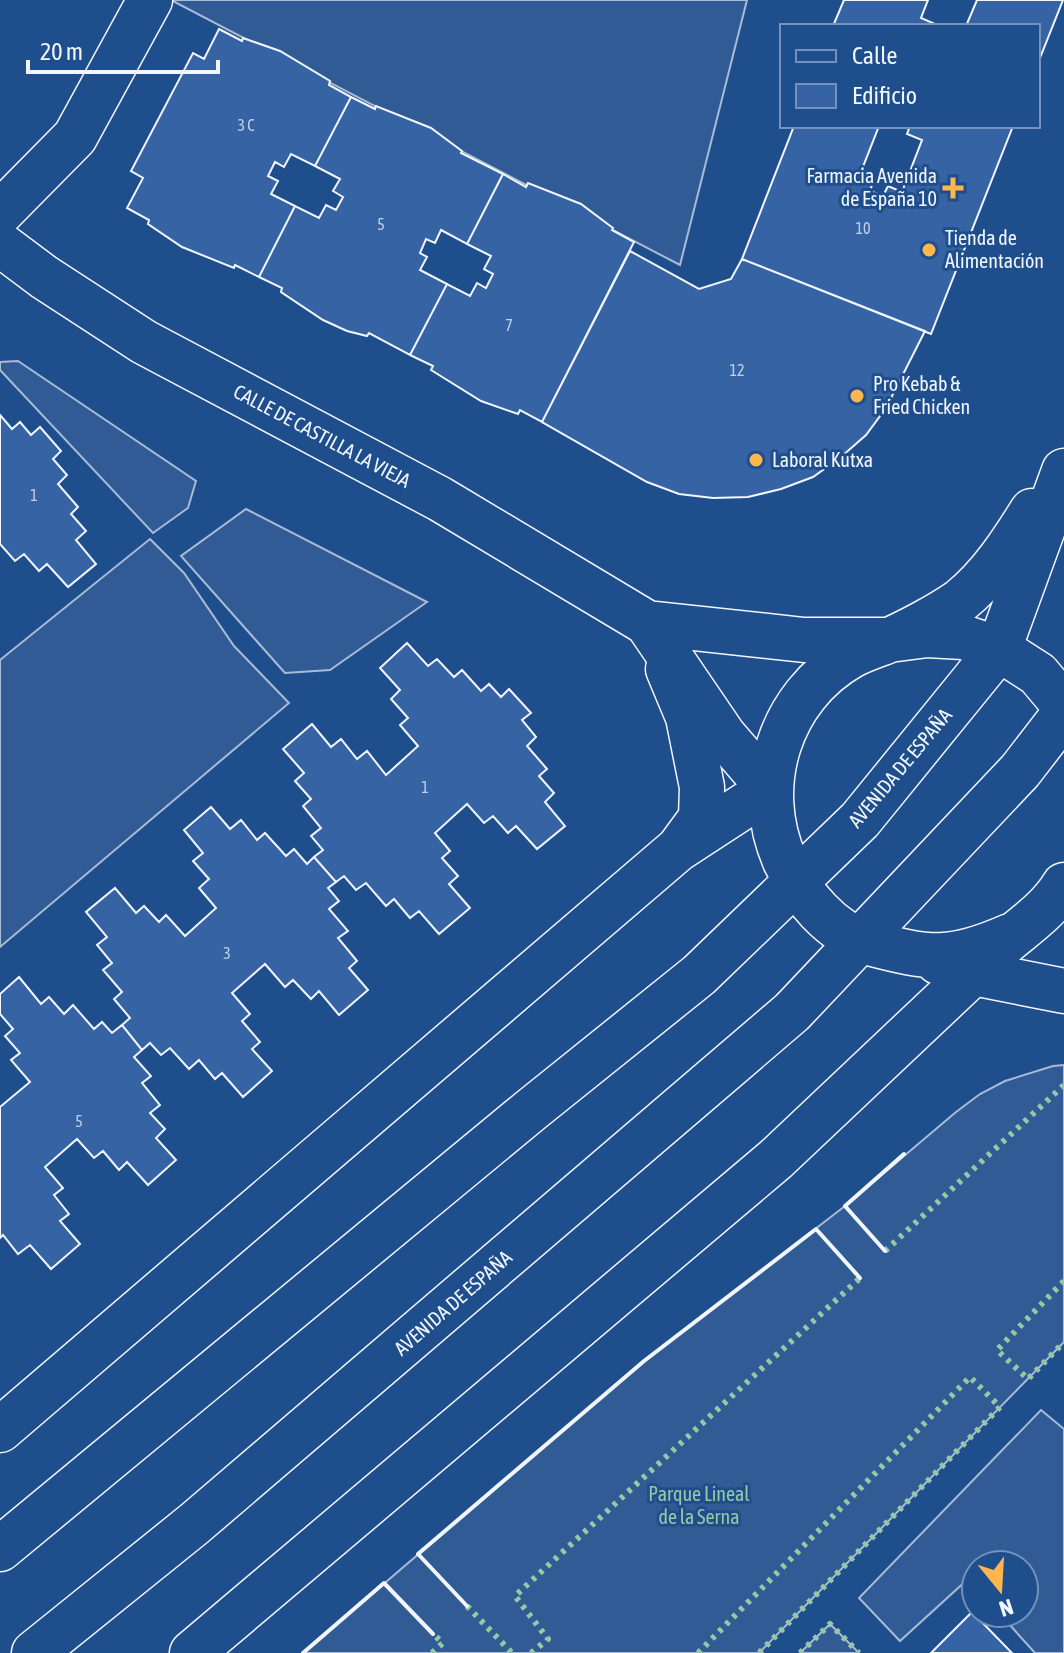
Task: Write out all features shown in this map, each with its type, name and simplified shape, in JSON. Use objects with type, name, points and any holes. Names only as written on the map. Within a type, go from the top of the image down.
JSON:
[{"type":"main road","points":[[0,213],[75,137],[150,0]]},
{"type":"main road","name":"CALLE DE CASTILLA LA VIEJA","points":[[0,244],[44,277],[144,342],[440,499],[647,623],[804,640],[889,640]]},
{"type":"main road","points":[[1064,458],[1006,553],[960,600],[889,640],[852,656],[819,680],[793,711],[776,749],[770,789],[775,838],[795,881],[824,916],[862,941],[973,973],[1064,991]]},
{"type":"main road","name":"AVENIDA DE ESPAÑA","points":[[0,1549],[699,975],[860,820],[999,649],[1064,471]]},
{"type":"main road","points":[[647,623],[688,717],[702,787],[701,818],[678,849]]},
{"type":"main road","name":"CALLE DE CASTILLA LA VIEJA","points":[[647,623],[724,736],[770,789]]},
{"type":"main road","points":[[889,640],[927,635],[963,637],[999,649],[1038,674],[1064,705]]},
{"type":"main road","name":"AVENIDA DE ESPAÑA","points":[[34,1653],[194,1524],[756,1045],[862,941],[1020,771],[1064,714]]},
{"type":"main road","points":[[0,1430],[678,849],[770,789]]},
{"type":"main road","points":[[192,1653],[776,1159],[1010,936],[1038,916],[1064,885]]},
{"type":"main road","points":[[920,957],[982,949],[1010,936]]},
{"type":"shaded area","points":[[171,0],[747,0],[680,265]]},
{"type":"shaded area","points":[[18,361],[196,481],[188,508],[153,533],[0,370],[0,362]]},
{"type":"shaded area","points":[[246,509],[427,602],[330,670],[285,673],[181,556]]},
{"type":"shaded area","points":[[150,539],[184,573],[234,646],[289,703],[0,947],[0,660]]},
{"type":"shaded area","name":"Parque Lineal de la Serna","points":[[1064,1065],[1064,1342],[759,1653],[303,1653],[644,1361],[845,1206],[956,1112],[1005,1081]]},
{"type":"shaded area","points":[[1041,1410],[1064,1429],[1064,1653],[1035,1653],[1013,1629],[1040,1629],[1040,1549],[960,1549],[960,1586],[900,1641],[859,1598]]},
{"type":"shaded area","points":[[830,1624],[859,1653],[800,1653]]},
{"type":"building","points":[[844,0],[928,0],[921,18],[935,24],[834,24]]},
{"type":"building","points":[[977,0],[1063,0],[1040,58],[1040,24],[967,24]]},
{"type":"building","points":[[219,29],[242,41],[243,38],[280,51],[351,97],[315,166],[291,154],[284,167],[275,162],[268,176],[278,181],[271,194],[295,206],[259,277],[235,265],[234,268],[182,247],[148,224],[149,220],[127,208],[143,178],[131,171],[193,53],[204,59]]},
{"type":"building","points":[[351,97],[375,109],[376,106],[431,128],[461,153],[503,174],[467,244],[441,230],[435,243],[426,239],[420,253],[427,257],[420,270],[447,284],[410,355],[369,333],[367,336],[347,331],[323,320],[281,292],[282,288],[259,277],[295,206],[319,218],[326,205],[336,210],[343,197],[333,191],[340,179],[315,166]]},
{"type":"building","points":[[793,128],[878,128],[859,177],[873,182],[870,191],[883,196],[888,186],[902,192],[922,140],[907,134],[909,128],[1012,128],[931,334],[742,259]]},
{"type":"building","points":[[503,174],[526,187],[528,183],[581,204],[612,230],[634,242],[542,422],[520,410],[518,414],[481,401],[431,370],[433,366],[410,355],[447,284],[470,296],[477,283],[486,288],[493,274],[484,269],[491,256],[467,244]]},
{"type":"building","points":[[630,251],[699,289],[731,279],[742,259],[925,331],[886,408],[866,435],[813,477],[748,497],[713,498],[679,494],[647,482],[542,422]]},
{"type":"building","points":[[0,415],[12,429],[20,422],[31,435],[40,427],[61,451],[53,459],[67,475],[58,484],[78,507],[71,514],[86,531],[76,540],[96,564],[68,587],[47,564],[39,571],[24,554],[15,561],[0,544]]},
{"type":"building","points":[[407,643],[428,666],[437,659],[454,677],[462,670],[481,691],[489,684],[501,697],[509,689],[531,713],[522,720],[536,737],[527,746],[547,769],[539,776],[554,793],[545,802],[565,826],[537,849],[516,826],[508,833],[493,816],[484,823],[467,804],[435,833],[450,851],[442,858],[458,876],[449,884],[470,908],[439,934],[419,911],[410,918],[394,899],[386,906],[366,883],[356,890],[344,876],[336,882],[314,857],[323,850],[311,836],[321,828],[303,806],[311,799],[295,781],[304,773],[283,749],[312,724],[331,747],[341,739],[357,759],[367,751],[386,775],[418,746],[400,725],[408,718],[391,699],[400,690],[380,668]]},
{"type":"building","points":[[211,807],[230,829],[241,820],[257,840],[265,833],[286,856],[294,849],[307,864],[314,857],[336,882],[328,888],[339,901],[329,909],[348,931],[338,938],[357,961],[349,968],[368,990],[339,1015],[319,991],[311,999],[293,980],[285,987],[265,964],[232,993],[250,1014],[242,1021],[260,1042],[252,1049],[272,1071],[243,1097],[222,1073],[215,1079],[199,1060],[189,1069],[170,1048],[161,1055],[150,1043],[142,1050],[122,1025],[130,1018],[114,999],[122,992],[103,970],[112,963],[97,945],[107,937],[86,912],[115,888],[136,913],[144,906],[159,922],[166,915],[185,936],[216,908],[199,888],[209,879],[193,861],[203,853],[184,830]]},
{"type":"building","points":[[19,977],[41,1004],[49,997],[64,1014],[73,1005],[94,1029],[102,1022],[112,1033],[122,1025],[142,1050],[134,1057],[151,1076],[142,1083],[160,1105],[150,1113],[165,1129],[156,1138],[176,1160],[148,1185],[127,1162],[119,1170],[103,1151],[94,1158],[77,1139],[45,1167],[63,1188],[54,1195],[69,1214],[60,1221],[80,1244],[51,1269],[30,1245],[18,1254],[3,1235],[0,1238],[0,1107],[30,1082],[11,1060],[20,1053],[5,1036],[13,1029],[0,1014],[0,994]]},
{"type":"building","points":[[960,1624],[960,1629],[989,1629],[1012,1653],[931,1653]]},
{"type":"hedge","points":[[885,1251],[1064,1085]]},
{"type":"hedge","points":[[531,1653],[548,1639],[515,1596],[860,1278]]},
{"type":"hedge","points":[[1064,1281],[997,1350],[1028,1379],[1064,1342]]},
{"type":"hedge","points":[[698,1653],[970,1377],[1000,1407],[759,1653]]},
{"type":"hedge","points":[[467,1606],[512,1653]]},
{"type":"hedge","points":[[800,1653],[830,1624],[859,1653]]},
{"type":"hedge","points":[[432,1653],[443,1643],[433,1634]]},
{"type":"wall","points":[[885,1251],[845,1206],[904,1154]]},
{"type":"wall","points":[[467,1606],[418,1554],[644,1361],[816,1229],[860,1278]]},
{"type":"wall","points":[[303,1653],[384,1583],[433,1634]]},
{"type":"place","name":"Farmacia Avenida de España 10","points":[[953,188]]},
{"type":"place","name":"Tienda de Alimentación","points":[[929,250]]},
{"type":"place","name":"Pro Kebab & Fried Chicken","points":[[857,396]]},
{"type":"place","name":"Laboral Kutxa","points":[[756,460]]}]
